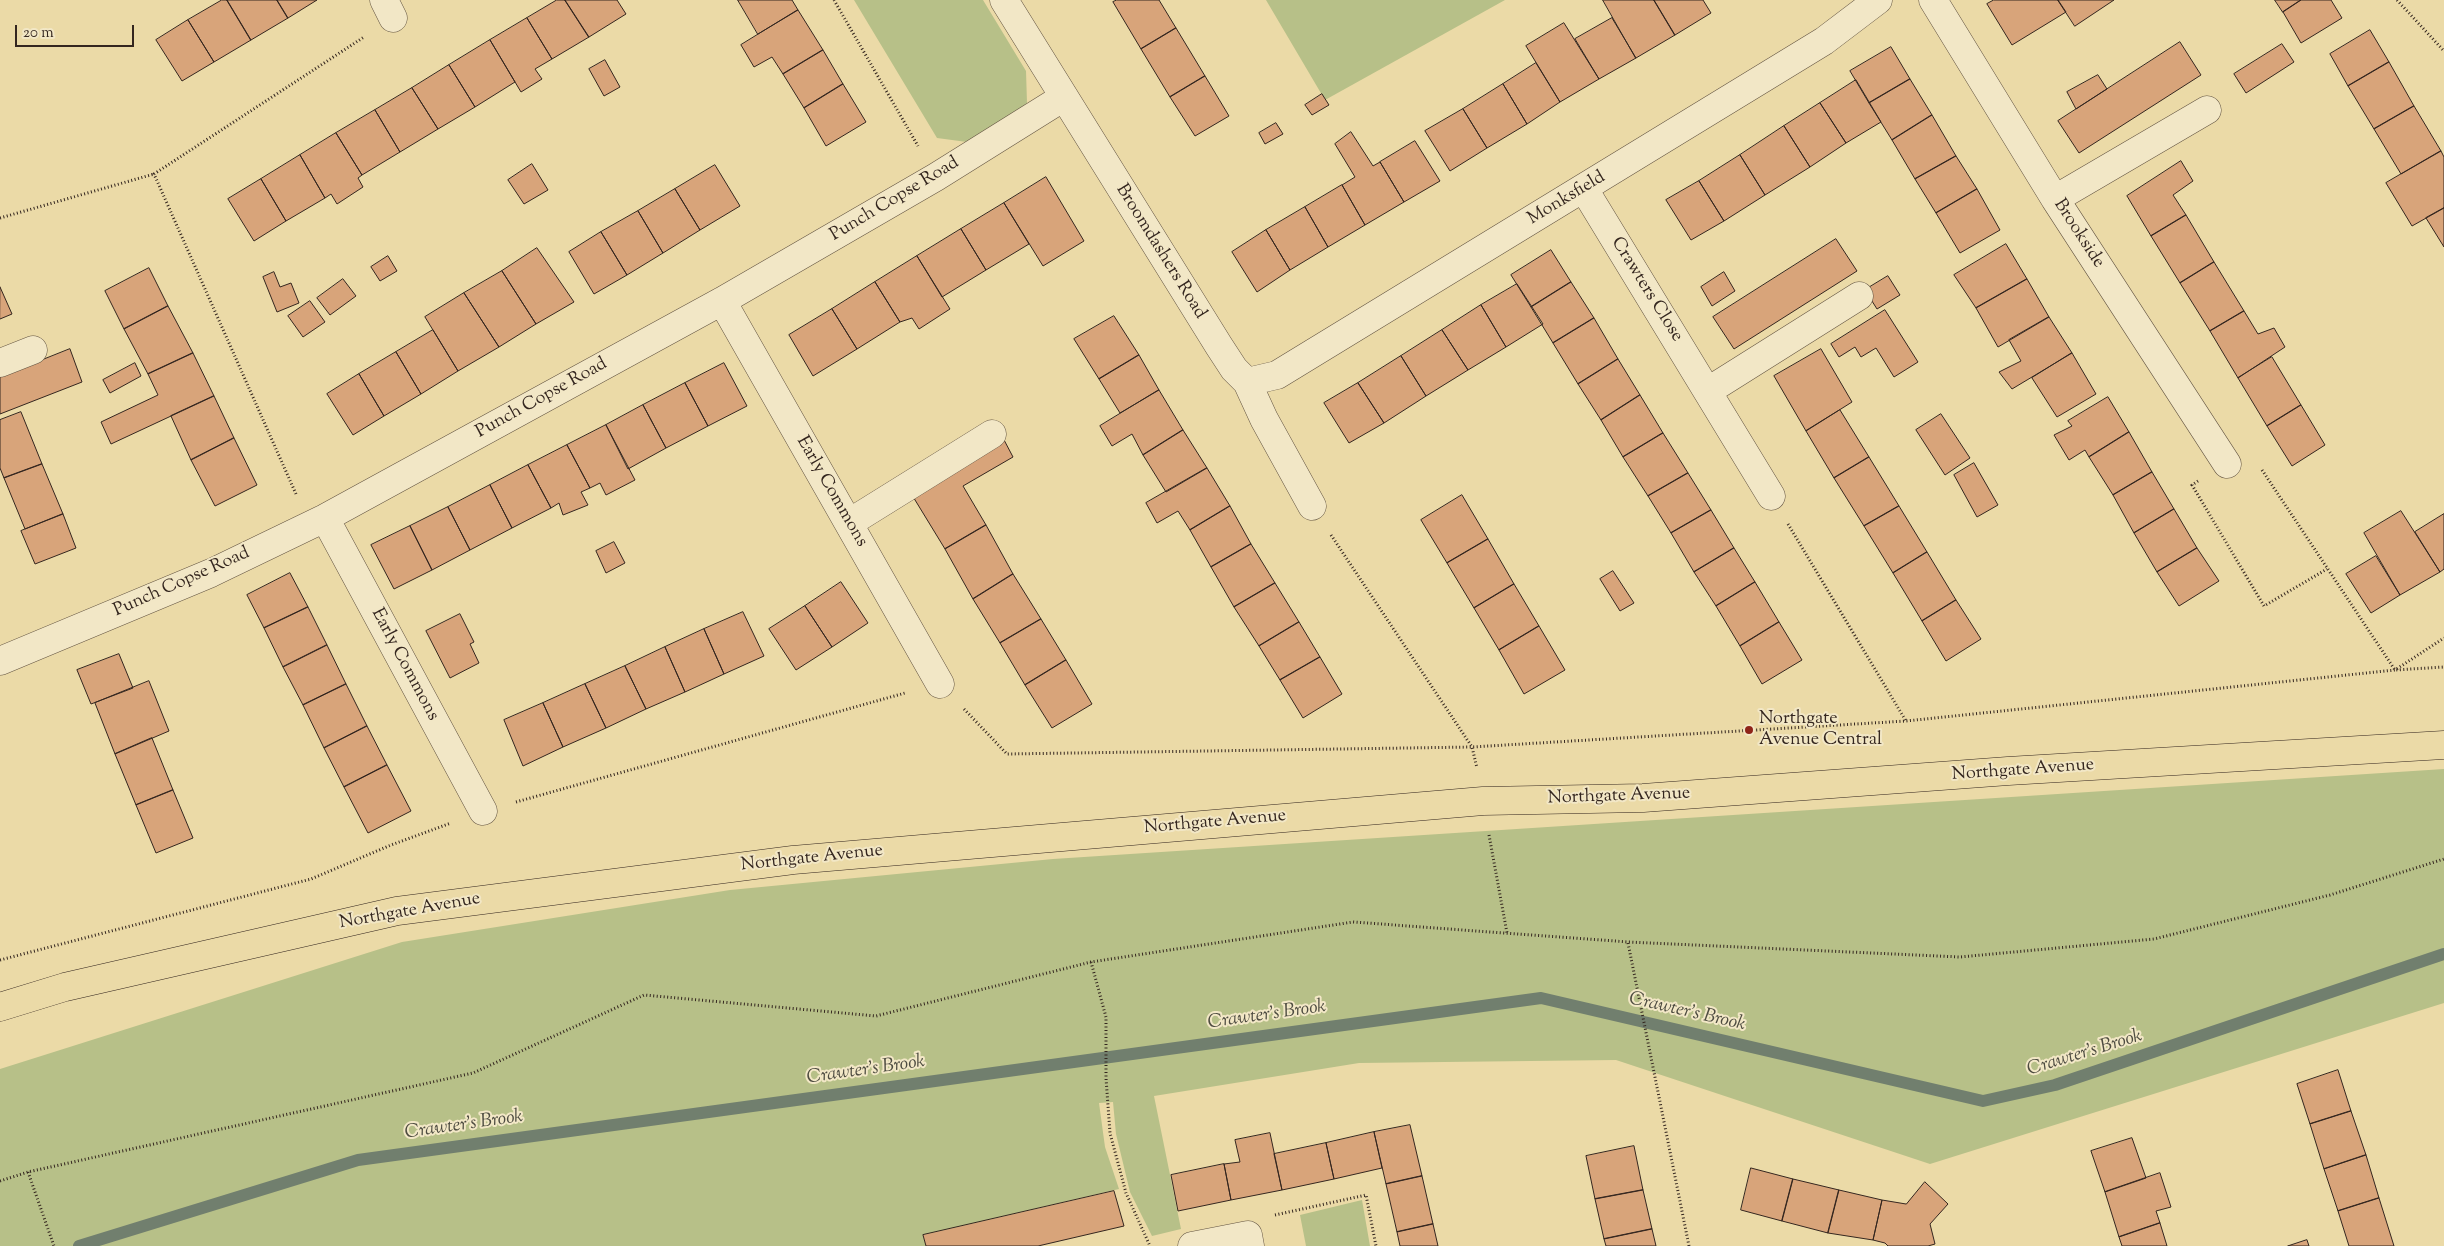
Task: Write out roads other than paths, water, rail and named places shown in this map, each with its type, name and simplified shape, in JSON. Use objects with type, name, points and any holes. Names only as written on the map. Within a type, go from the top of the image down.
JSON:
[{"type":"main road","name":"Northgate Avenue","points":[[0,1008],[65,987],[398,911],[793,860],[1483,801],[1643,798],[2008,771],[2444,745]]},
{"type":"street","name":"Broomdashers Road","points":[[1004,0],[1234,369],[1247,382],[1264,419],[1312,506]]},
{"type":"street","name":"Monksfield","points":[[1247,382],[1277,375],[1824,41],[1878,0]]},
{"type":"street","name":"Brookside","points":[[1933,0],[2055,199],[2227,464]]},
{"type":"street","name":"Punch Copse Road","points":[[0,661],[211,573],[317,521],[722,301],[936,177],[1064,97]]},
{"type":"street","points":[[2055,199],[2207,110]]},
{"type":"street","name":"Crawters Close","points":[[1584,189],[1771,496]]},
{"type":"street","points":[[1708,391],[1859,296]]},
{"type":"street","name":"Early Commons","points":[[722,301],[940,684]]},
{"type":"street","points":[[0,364],[33,350]]},
{"type":"street","points":[[849,523],[992,434]]},
{"type":"street","name":"Early Commons","points":[[317,521],[483,812]]},
{"type":"street","points":[[1192,1246],[1249,1241]]},
{"type":"waterway","name":"Crawter's Brook","points":[[79,1246],[358,1160],[1541,998],[1983,1101],[2055,1085],[2444,954]]},
{"type":"place","name":"Northgate Avenue Central","points":[[1749,730]]}]
